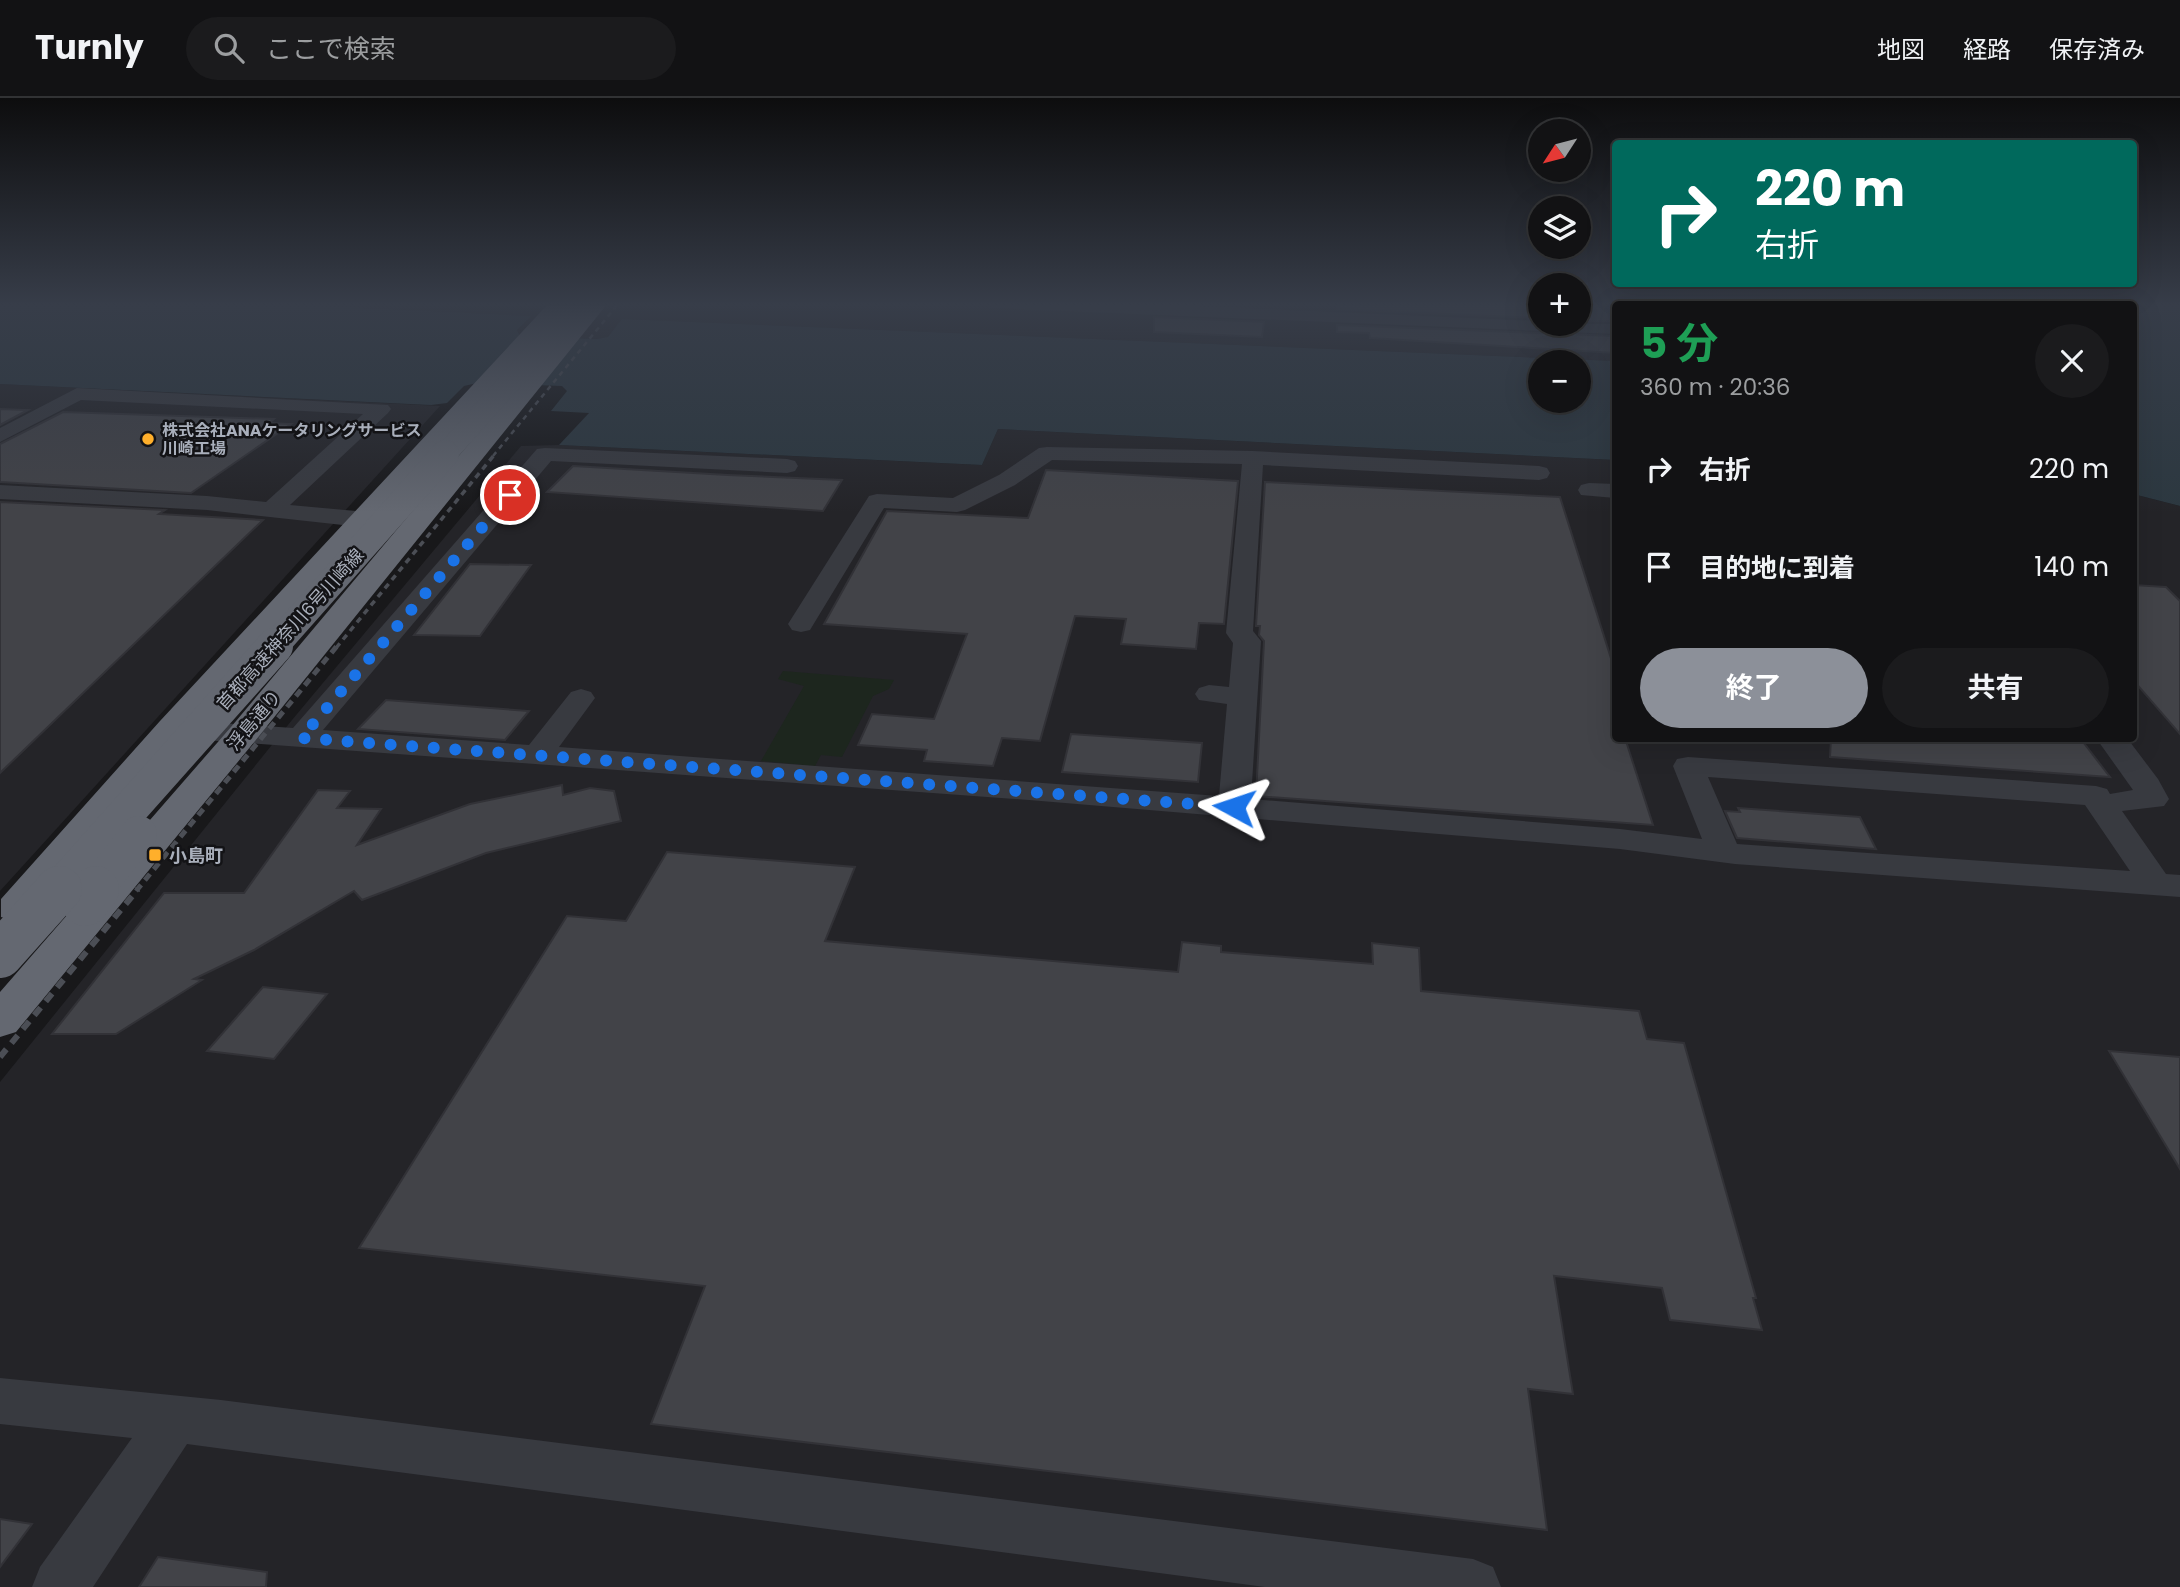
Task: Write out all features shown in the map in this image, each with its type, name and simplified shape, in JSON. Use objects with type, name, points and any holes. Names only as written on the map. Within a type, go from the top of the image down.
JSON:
[{"type":"highway","points":[[0,1004],[85,903],[359,537],[458,413],[502,372]]},
{"type":"highway","name":"首都高速神奈川6号川崎線","points":[[0,955],[359,537],[513,372]]},
{"type":"highway","name":"首都高速神奈川6号川崎線","points":[[0,924],[513,372]]},
{"type":"highway","name":"浮島通り","points":[[0,1021],[243,734],[504,416],[532,372]]},
{"type":"highway","points":[[0,924],[172,728],[359,537]]},
{"type":"lane","points":[[0,436],[77,394],[382,409],[271,510]]},
{"type":"lane","points":[[802,624],[877,501],[957,505],[1007,480],[1047,453],[1253,458],[1539,473]]},
{"type":"lane","points":[[301,738],[545,454],[787,466]]},
{"type":"lane","points":[[1234,807],[1247,641],[1239,633],[1253,458]]},
{"type":"lane","points":[[207,503],[225,489]]},
{"type":"lane","points":[[1589,490],[1612,491]]},
{"type":"lane","points":[[0,492],[207,503],[271,510],[359,537],[419,519]]},
{"type":"lane","points":[[1209,694],[1242,697]]},
{"type":"lane","points":[[537,755],[581,698]]},
{"type":"lane","points":[[172,728],[1234,807],[1620,839],[1724,852],[2168,886]]},
{"type":"lane","points":[[2102,805],[2134,799],[2153,799],[2147,786],[2114,742]]},
{"type":"lane","points":[[1724,852],[1688,766],[2096,796],[2168,886]]},
{"type":"lane","points":[[0,1401],[175,1419],[1473,1587]]},
{"type":"lane","points":[[60,1587],[175,1419]]},
{"type":"shaded area","points":[[0,372],[1528,372],[1528,413],[1591,413],[1591,372],[1612,372],[1612,460],[998,429],[982,465],[559,445],[589,413],[551,411],[567,391],[562,386],[477,383],[464,386],[447,403],[431,405],[0,384]]},
{"type":"shaded area","points":[[2137,372],[2180,372],[2180,506],[2137,495]]},
{"type":"shaded area","points":[[0,384],[440,406],[0,891]]},
{"type":"shaded area","points":[[998,429],[1612,460],[1612,742],[2137,742],[2137,495],[2180,506],[2180,1587],[0,1587],[0,1082],[292,720],[521,446],[559,445],[982,465]]},
{"type":"shaded area","points":[[783,671],[894,680],[889,689],[873,696],[842,757],[821,755],[815,766],[761,761],[804,686],[778,679]]},
{"type":"building","points":[[0,409],[28,410],[0,425]]},
{"type":"building","name":"株式会社ANAケータリングサービス 川崎工場","points":[[63,412],[274,419],[269,423],[291,424],[191,493],[0,482],[0,444]]},
{"type":"building","points":[[573,466],[842,480],[823,511],[547,492]]},
{"type":"building","points":[[1046,470],[1238,481],[1224,624],[1199,623],[1196,649],[1121,644],[1126,619],[1075,616],[1040,741],[1002,738],[993,766],[924,761],[927,750],[858,745],[872,714],[934,719],[967,634],[824,624],[887,511],[1028,518]]},
{"type":"building","points":[[1265,482],[1560,497],[1612,662],[1612,742],[1626,742],[1653,825],[1256,796],[1264,641],[1259,635],[1260,626],[1256,626]]},
{"type":"building","points":[[0,502],[165,510],[159,514],[263,520],[0,773]]},
{"type":"building","points":[[470,564],[531,565],[480,636],[414,635]]},
{"type":"building","points":[[2137,585],[2166,587],[2180,601],[2180,734],[2137,685]]},
{"type":"building","points":[[386,700],[529,711],[505,740],[358,729]]},
{"type":"building","points":[[1071,734],[1202,743],[1198,782],[1062,772]]},
{"type":"building","points":[[1831,742],[2083,742],[2110,777],[1830,757]]},
{"type":"building","points":[[562,785],[563,795],[590,788],[614,791],[621,821],[486,853],[362,900],[354,891],[254,950],[194,979],[202,980],[116,1034],[52,1034],[164,893],[244,893],[318,790],[350,791],[337,808],[381,809],[357,845],[470,804]]},
{"type":"building","points":[[1738,808],[1860,817],[1876,849],[1737,838],[1725,811],[1740,812]]},
{"type":"building","points":[[667,852],[855,867],[825,941],[1178,972],[1182,942],[1221,946],[1221,952],[1373,964],[1372,943],[1419,948],[1421,991],[1639,1011],[1647,1039],[1684,1043],[1756,1298],[1753,1298],[1762,1330],[1670,1320],[1662,1288],[1554,1276],[1573,1394],[1528,1389],[1547,1530],[651,1424],[705,1286],[359,1248],[567,916],[626,921]]},
{"type":"building","points":[[263,987],[327,994],[274,1059],[207,1051]]},
{"type":"building","points":[[2109,1051],[2180,1057],[2180,1169]]},
{"type":"building","points":[[0,1519],[32,1524],[0,1567]]},
{"type":"building","points":[[158,1557],[267,1572],[266,1587],[139,1587]]},
{"type":"railway","points":[[493,456],[562,372]]},
{"type":"railway","points":[[336,648],[495,454]]},
{"type":"railway","points":[[136,891],[337,646]]},
{"type":"railway","points":[[0,1057],[138,889]]},
{"type":"place","name":"株式会社ANAケータリングサービス 川崎工場","points":[[148,439]]},
{"type":"place","name":"小島町","points":[[155,855]]},
{"type":"route","points":[[510,495],[301,738],[1234,807]]}]
